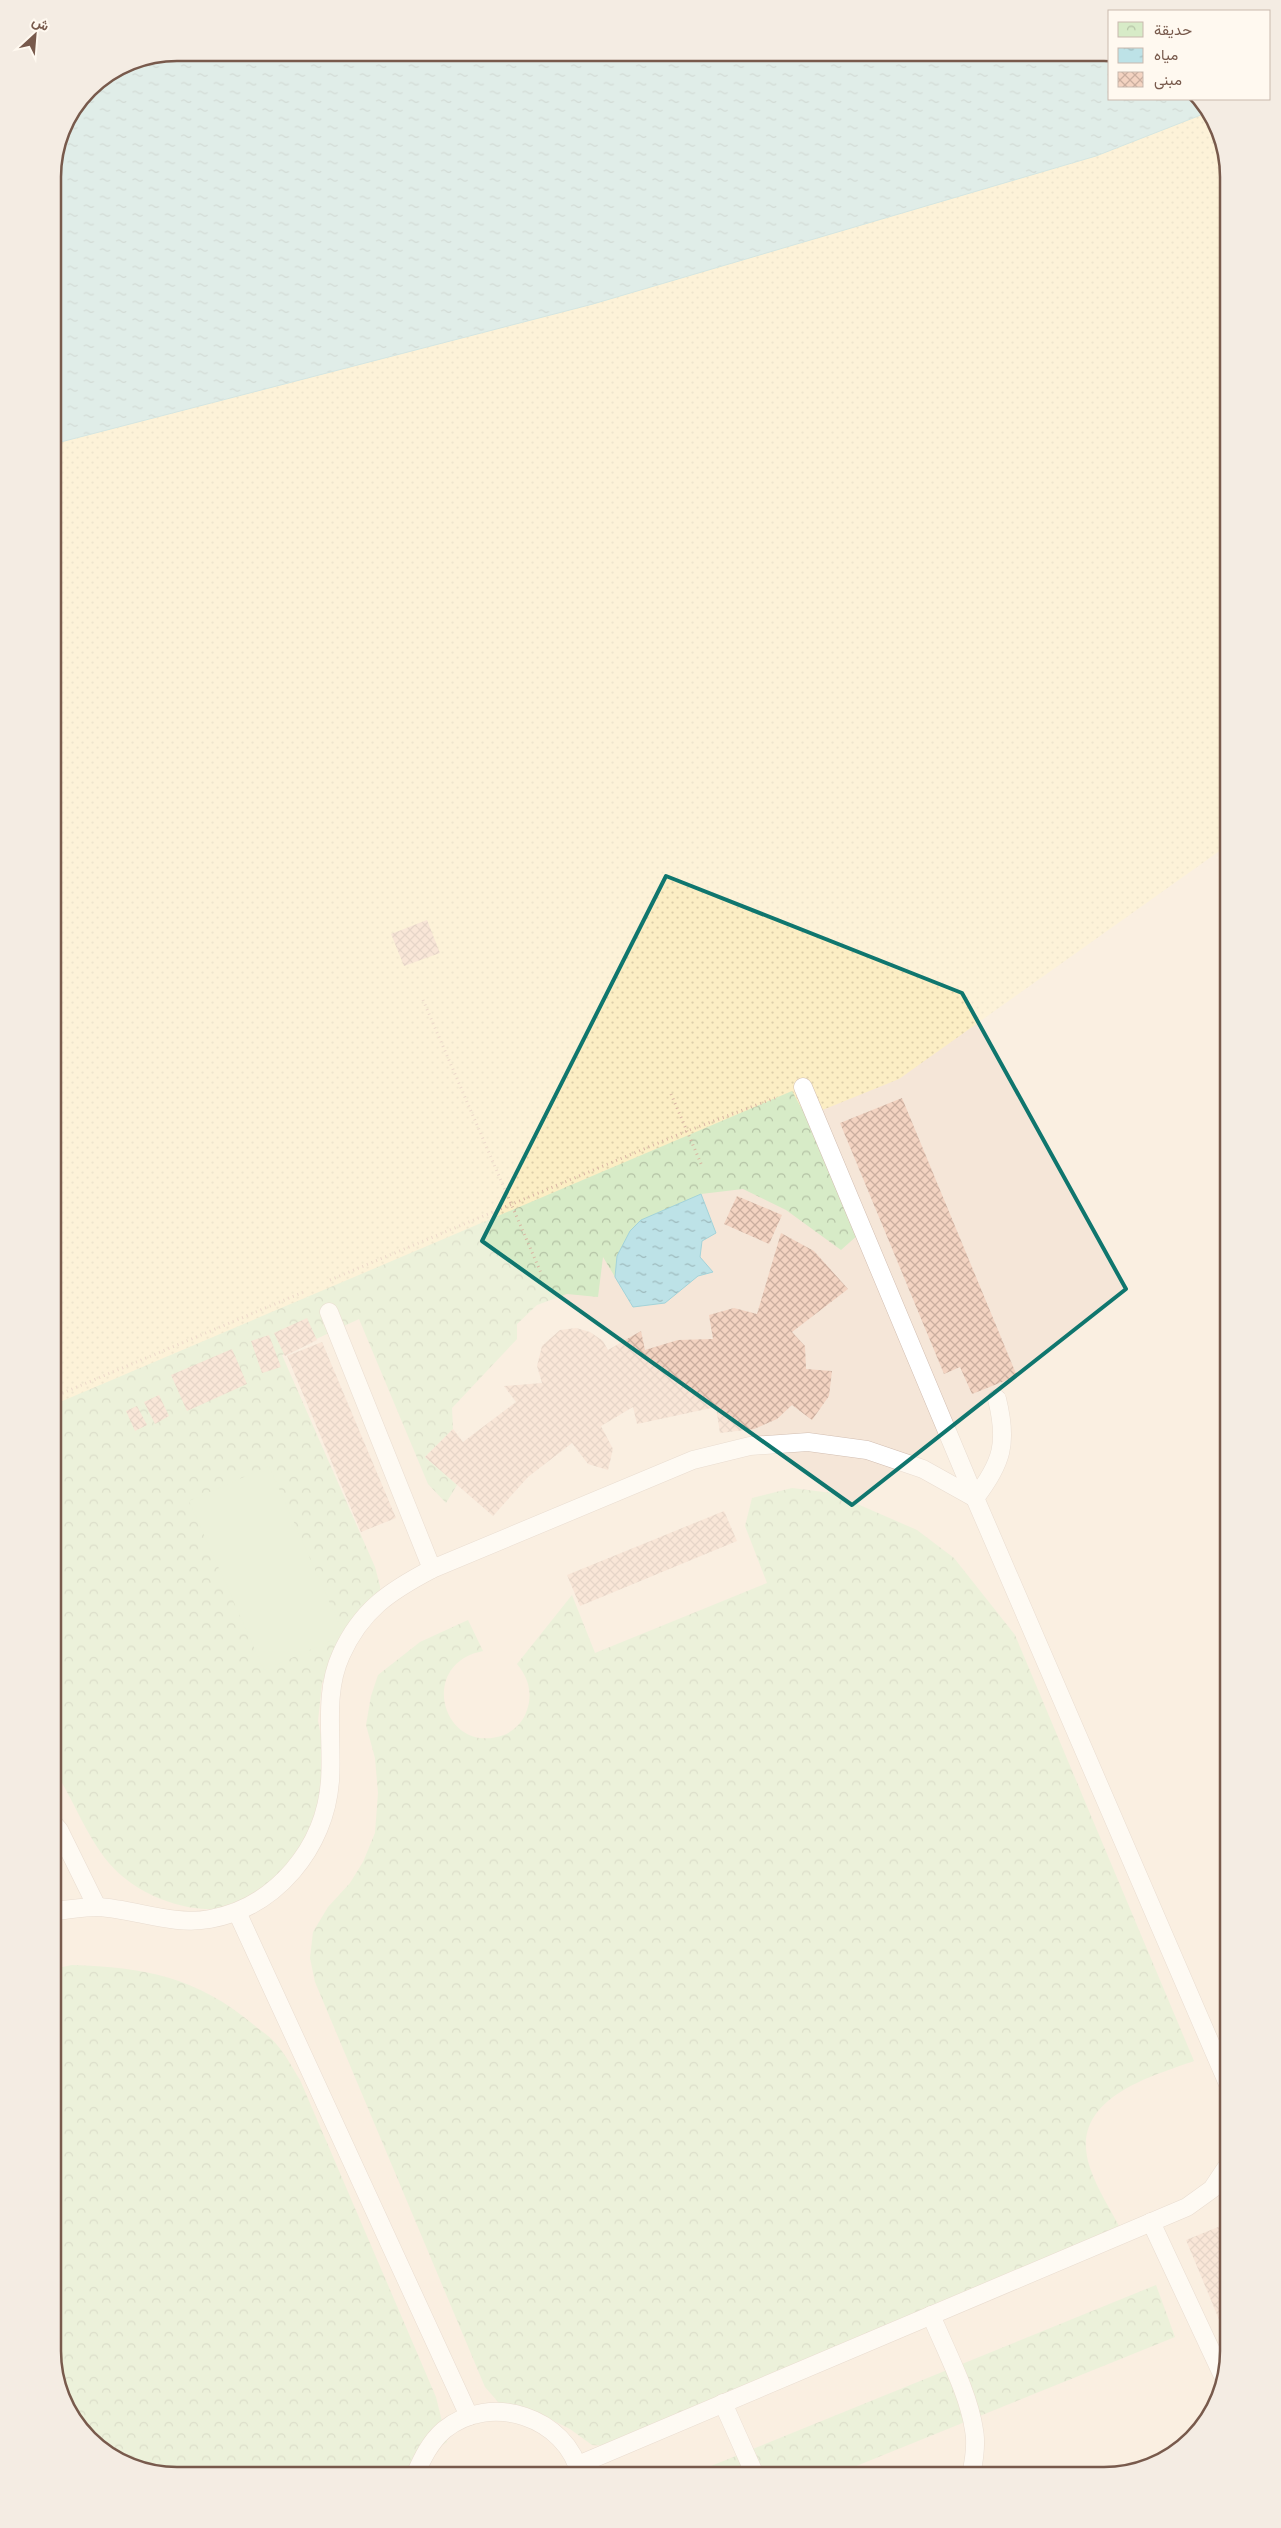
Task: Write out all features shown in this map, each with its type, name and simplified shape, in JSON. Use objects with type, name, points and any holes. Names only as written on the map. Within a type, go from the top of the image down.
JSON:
[{"type":"lane","points":[[803,1087],[974,1498],[1220,2066]]},
{"type":"lane","points":[[329,1312],[432,1569]]},
{"type":"lane","points":[[974,1498],[991,1477],[1001,1452],[1004,1425],[998,1400]]},
{"type":"lane","points":[[61,1910],[97,1907],[179,1920],[209,1919],[237,1912],[262,1900],[283,1883],[301,1862],[320,1824],[330,1783],[330,1697],[340,1655],[362,1618],[394,1589],[432,1569],[693,1460],[750,1446],[808,1442],[867,1450],[923,1469],[974,1498]]},
{"type":"lane","points":[[61,1834],[97,1907]]},
{"type":"lane","points":[[237,1912],[469,2416]]},
{"type":"lane","points":[[585,2467],[723,2403],[1187,2207],[1212,2188],[1220,2176]]},
{"type":"lane","points":[[1151,2222],[1219,2367]]},
{"type":"lane","points":[[931,2315],[975,2430],[975,2454],[973,2467]]},
{"type":"lane","points":[[723,2403],[751,2467]]},
{"type":"lane","points":[[419,2467],[426,2451],[444,2430],[469,2416],[494,2411],[521,2414],[544,2425],[564,2442],[577,2467]]},
{"type":"path","points":[[423,1000],[541,1273]]},
{"type":"path","points":[[327,1282],[687,1131],[803,1087]]},
{"type":"path","points":[[671,1094],[702,1166]]},
{"type":"path","points":[[61,1394],[309,1289]]},
{"type":"highlighted area","points":[[666,876],[962,993],[1126,1289],[852,1505],[482,1241]]},
{"type":"shaded area","points":[[1108,100],[1190,100],[1204,119],[1218,154],[1220,177],[1220,2351],[1216,2381],[1208,2402],[1186,2433],[1162,2451],[1127,2465],[1104,2467],[170,2467],[140,2461],[113,2447],[95,2433],[77,2409],[63,2374],[61,2351],[61,436]]},
{"type":"sand","points":[[1108,100],[1190,100],[1204,119],[1211,133],[1218,154],[1220,177],[1220,851],[899,1079],[61,1418],[61,442],[593,304]]},
{"type":"green space","points":[[792,1091],[867,1227],[841,1250],[786,1210],[743,1189],[701,1194],[630,1231],[617,1256],[615,1277],[603,1257],[598,1297],[567,1294],[537,1305],[517,1324],[517,1339],[452,1408],[453,1429],[425,1457],[457,1485],[446,1503],[428,1484],[359,1319],[282,1355],[375,1567],[380,1586],[380,1604],[342,1637],[322,1683],[318,1721],[328,1771],[306,1861],[265,1892],[244,1905],[225,1909],[186,1907],[149,1893],[132,1883],[117,1871],[97,1847],[61,1782],[61,1402]]},
{"type":"green space","points":[[269,1466],[344,1635],[264,1670],[189,1501]]},
{"type":"green space","points":[[792,1488],[832,1493],[917,1530],[954,1558],[1015,1635],[1194,2061],[1154,2075],[1115,2095],[1100,2109],[1090,2125],[1086,2145],[1090,2168],[1100,2192],[1121,2230],[622,2447],[592,2445],[570,2429],[542,2415],[506,2411],[485,2387],[315,1982],[310,1958],[313,1932],[328,1907],[350,1883],[363,1862],[375,1833],[378,1793],[375,1758],[366,1725],[371,1696],[378,1675],[420,1642],[468,1620],[483,1651],[462,1659],[449,1673],[444,1689],[446,1706],[453,1722],[466,1733],[483,1738],[504,1735],[521,1722],[529,1704],[530,1697],[527,1680],[517,1664],[572,1595],[595,1653],[767,1583],[745,1526],[752,1498]]},
{"type":"green space","points":[[72,1965],[123,1968],[146,1972],[190,1985],[233,2009],[275,2042],[283,2053],[300,2080],[436,2397],[447,2442],[425,2456],[420,2467],[170,2467],[154,2465],[126,2455],[113,2447],[95,2433],[85,2421],[70,2395],[65,2381],[61,2351],[61,1967]]},
{"type":"green space","points":[[1156,2285],[1175,2337],[854,2467],[709,2467]]},
{"type":"water","points":[[177,61],[1108,61],[1108,100],[1190,100],[1201,115],[1096,156],[593,304],[61,442],[61,170],[65,147],[73,126],[81,113],[101,90],[133,70],[154,63]]},
{"type":"water","points":[[701,1194],[716,1233],[702,1241],[700,1257],[713,1272],[698,1276],[665,1303],[633,1307],[615,1277],[617,1256],[630,1231],[641,1220]]},
{"type":"building","points":[[427,920],[440,953],[404,966],[391,934]]},
{"type":"building","points":[[902,1098],[1017,1376],[972,1394],[960,1367],[944,1374],[840,1123]]},
{"type":"building","points":[[737,1196],[782,1215],[769,1244],[724,1224]]},
{"type":"building","points":[[781,1233],[814,1251],[848,1289],[792,1332],[805,1346],[806,1369],[832,1371],[829,1396],[812,1420],[792,1405],[777,1419],[754,1429],[720,1433],[716,1407],[637,1424],[633,1407],[601,1426],[613,1449],[608,1470],[588,1464],[572,1443],[528,1477],[493,1516],[425,1457],[453,1429],[463,1442],[516,1402],[504,1386],[542,1383],[537,1366],[542,1346],[560,1330],[576,1328],[590,1332],[603,1341],[608,1350],[641,1331],[645,1350],[678,1340],[713,1339],[709,1315],[734,1308],[757,1314]]},
{"type":"building","points":[[307,1318],[317,1340],[285,1356],[274,1333]]},
{"type":"building","points":[[269,1335],[281,1367],[262,1373],[251,1341]]},
{"type":"building","points":[[322,1342],[396,1518],[361,1532],[287,1356]]},
{"type":"building","points":[[232,1349],[247,1384],[187,1411],[171,1375]]},
{"type":"building","points":[[159,1395],[169,1416],[155,1424],[144,1402]]},
{"type":"building","points":[[137,1406],[147,1425],[135,1431],[126,1411]]},
{"type":"building","points":[[724,1511],[737,1541],[580,1606],[567,1575]]},
{"type":"building","points":[[1220,2226],[1220,2322],[1186,2240]]}]
